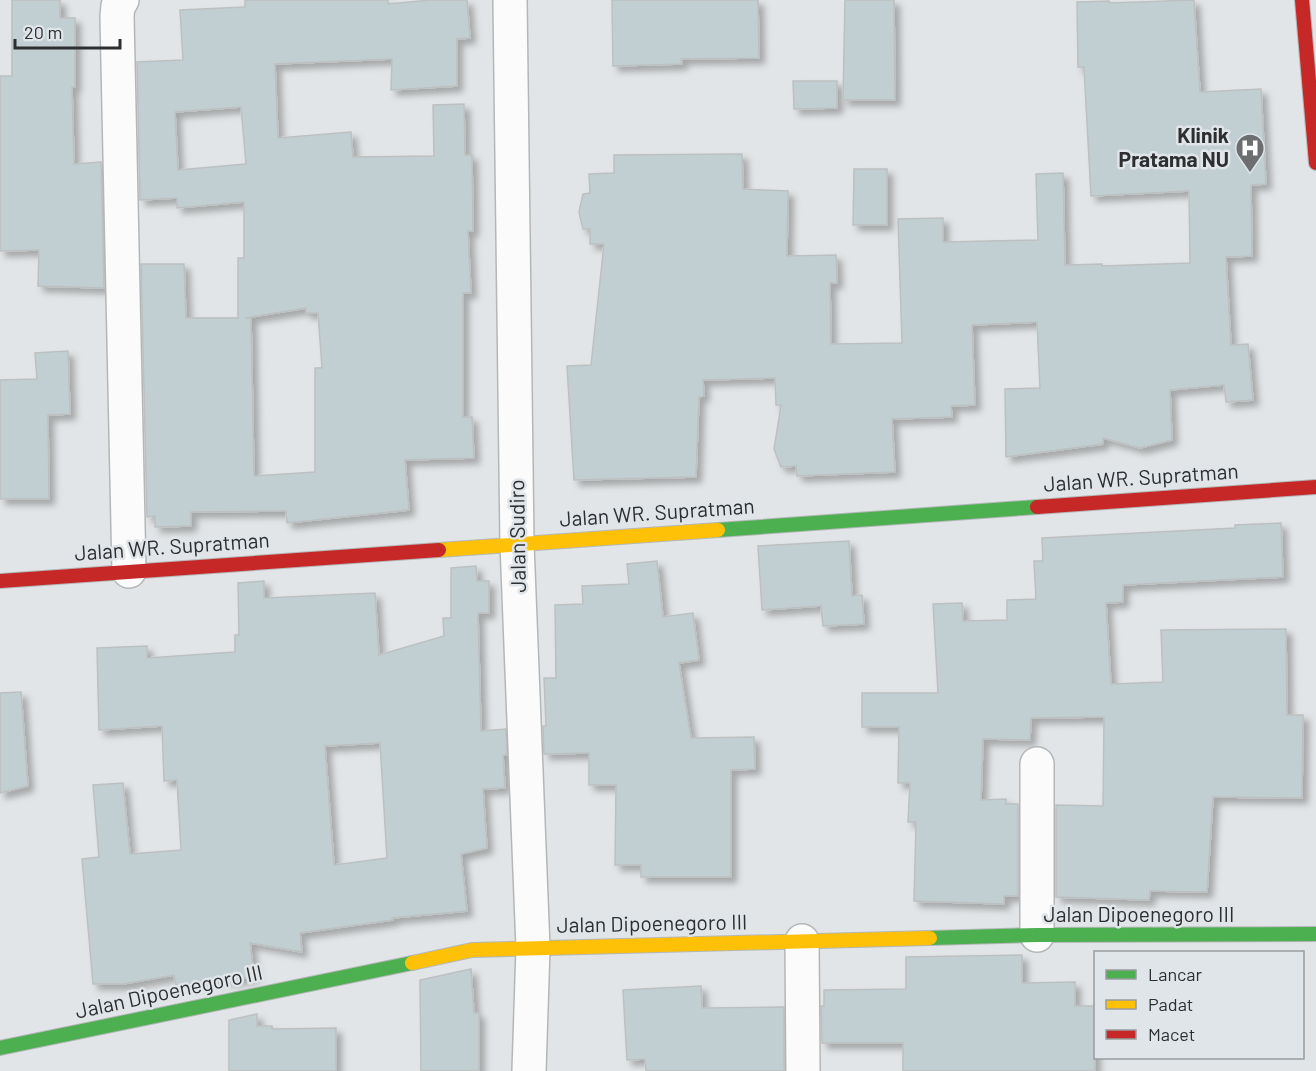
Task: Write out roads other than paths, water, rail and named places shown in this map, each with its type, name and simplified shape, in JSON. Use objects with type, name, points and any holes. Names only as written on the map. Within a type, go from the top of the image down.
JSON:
[{"type":"street","points":[[122,0],[118,6],[117,16],[129,571]]},
{"type":"street","name":"Jalan Sudiro","points":[[510,0],[517,544],[533,948],[529,1071]]},
{"type":"street","points":[[1302,0],[1316,163]]},
{"type":"street","name":"Jalan WR. Supratman","points":[[0,580],[1316,487]]},
{"type":"street","points":[[1037,764],[1037,936]]},
{"type":"street","name":"Jalan Dipoenegoro III","points":[[0,1048],[472,950],[1037,936],[1316,934]]},
{"type":"street","points":[[802,941],[803,1071]]},
{"type":"place","name":"Klinik Pratama NU","points":[[1250,174]]}]
